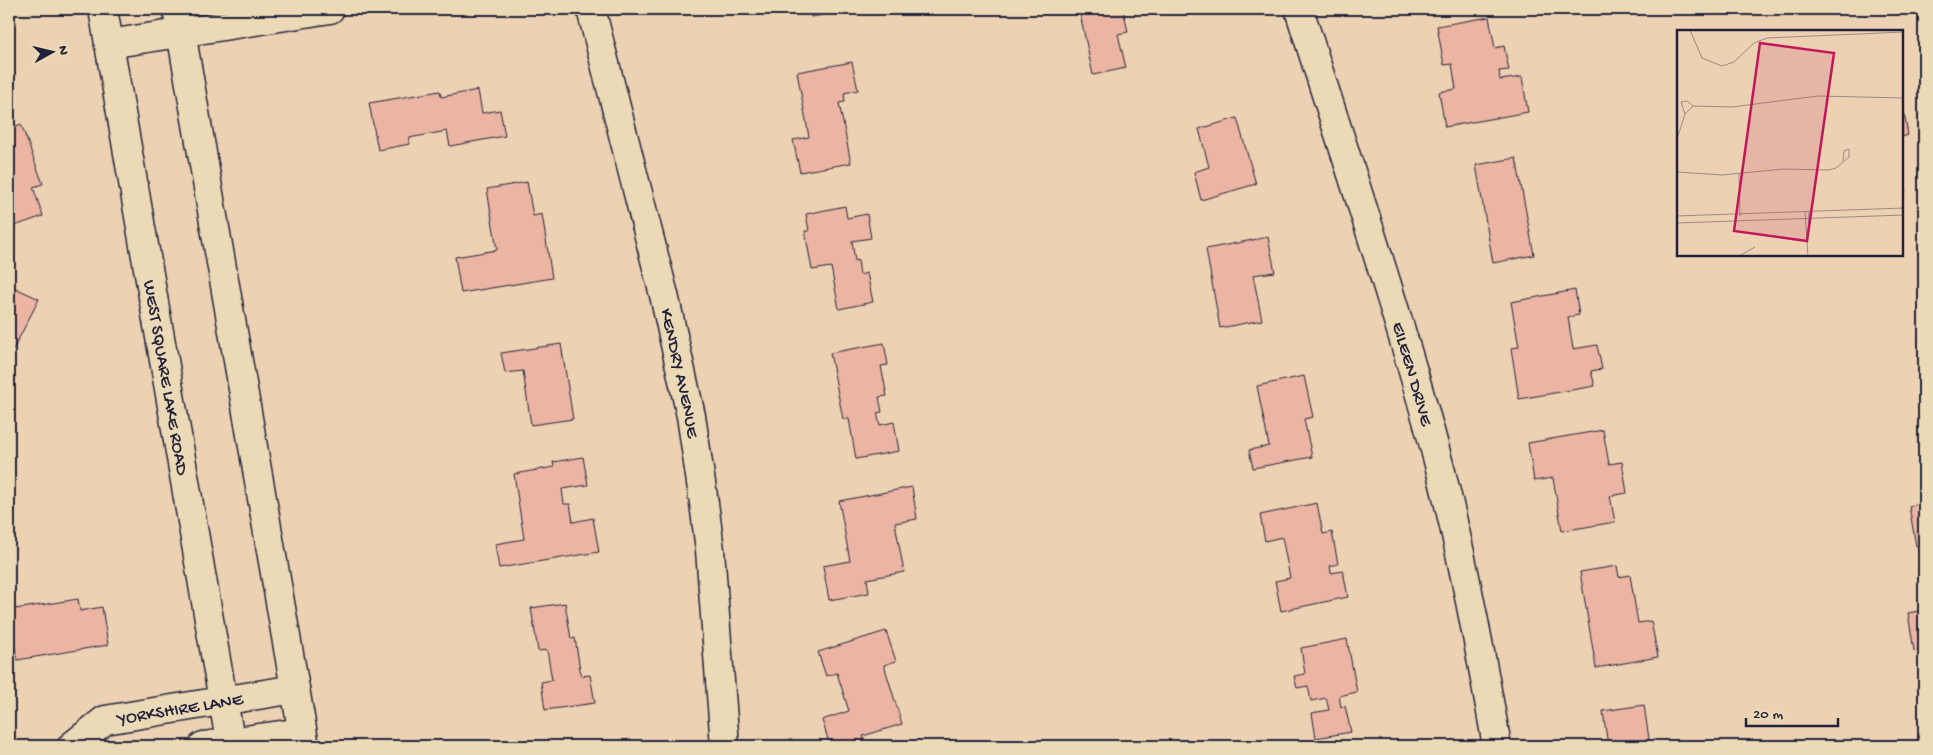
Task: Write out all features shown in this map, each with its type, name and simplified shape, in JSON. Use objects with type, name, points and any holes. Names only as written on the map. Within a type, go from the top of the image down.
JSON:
[{"type":"main road","name":"WEST SQUARE LAKE ROAD","points":[[102,9],[231,744]]},
{"type":"main road","points":[[109,44],[179,20],[330,9]]},
{"type":"main road","name":"KENDRY AVENUE","points":[[591,9],[664,295],[691,416],[710,550],[725,746]]},
{"type":"main road","name":"EILEEN DRIVE","points":[[1298,9],[1404,342],[1441,472],[1469,590],[1497,746]]},
{"type":"main road","points":[[179,20],[304,739],[203,746]]},
{"type":"main road","name":"YORKSHIRE LANE","points":[[72,746],[105,720],[295,689]]},
{"type":"building","points":[[810,9],[856,9],[811,17]]},
{"type":"building","points":[[1079,9],[1123,9],[1128,32],[1118,34],[1126,68],[1093,75]]},
{"type":"building","points":[[1489,17],[1495,48],[1504,46],[1509,70],[1499,71],[1500,80],[1522,77],[1528,112],[1445,127],[1439,92],[1456,89],[1452,64],[1444,65],[1437,26]]},
{"type":"building","points":[[852,62],[858,90],[844,93],[845,102],[839,103],[851,163],[800,172],[793,140],[809,137],[797,72]]},
{"type":"building","points":[[478,90],[482,113],[500,110],[505,136],[450,146],[447,131],[409,138],[410,144],[378,150],[369,103],[440,91],[441,97]]},
{"type":"building","points":[[1903,108],[1908,135],[1903,137]]},
{"type":"building","points":[[1237,118],[1256,184],[1201,200],[1194,172],[1209,167],[1199,129]]},
{"type":"building","points":[[21,124],[43,184],[33,187],[43,216],[9,228],[9,129]]},
{"type":"building","points":[[1516,158],[1534,255],[1493,263],[1476,165]]},
{"type":"building","points":[[527,182],[533,216],[542,214],[552,278],[461,293],[455,257],[497,250],[487,189]]},
{"type":"building","points":[[845,206],[847,218],[867,214],[871,238],[852,241],[855,261],[858,260],[860,275],[867,273],[873,302],[839,309],[831,267],[812,270],[805,231],[809,231],[806,214]]},
{"type":"building","points":[[1268,237],[1275,272],[1253,275],[1262,320],[1220,328],[1206,249]]},
{"type":"building","points":[[9,285],[39,299],[12,352],[9,350]]},
{"type":"building","points":[[1575,290],[1579,315],[1568,317],[1573,349],[1597,345],[1602,369],[1591,371],[1595,386],[1519,399],[1511,348],[1519,347],[1511,302]]},
{"type":"building","points":[[884,343],[888,365],[881,366],[887,396],[879,397],[882,412],[877,413],[880,425],[894,422],[899,451],[856,459],[849,419],[843,419],[830,353]]},
{"type":"building","points":[[561,344],[573,419],[531,425],[523,371],[505,373],[501,353]]},
{"type":"building","points":[[1304,376],[1313,417],[1304,419],[1312,457],[1253,468],[1249,450],[1269,446],[1257,386]]},
{"type":"building","points":[[1603,430],[1609,464],[1622,462],[1627,493],[1610,496],[1615,522],[1562,531],[1553,478],[1534,481],[1528,443]]},
{"type":"building","points":[[583,457],[588,485],[562,489],[564,504],[570,504],[573,522],[593,518],[599,552],[499,568],[495,544],[524,539],[514,474],[554,467],[553,462]]},
{"type":"building","points":[[912,487],[917,519],[895,523],[904,572],[867,579],[869,593],[829,600],[823,566],[850,561],[839,501]]},
{"type":"building","points":[[1317,503],[1323,534],[1332,532],[1338,564],[1330,566],[1331,573],[1343,571],[1348,597],[1281,611],[1275,581],[1290,578],[1282,537],[1265,541],[1260,515]]},
{"type":"building","points":[[1924,503],[1924,544],[1916,546],[1909,506]]},
{"type":"building","points":[[1617,566],[1619,577],[1630,575],[1638,623],[1651,621],[1658,657],[1596,668],[1580,572]]},
{"type":"building","points":[[78,599],[80,611],[102,607],[108,645],[17,660],[9,610]]},
{"type":"building","points":[[565,603],[571,639],[575,638],[581,676],[590,675],[595,703],[545,710],[541,682],[552,680],[547,650],[538,651],[531,608]]},
{"type":"building","points":[[1924,610],[1924,649],[1914,651],[1908,613]]},
{"type":"building","points":[[886,631],[896,661],[884,665],[902,724],[863,736],[865,741],[849,746],[830,746],[822,720],[849,711],[837,673],[826,676],[818,652]]},
{"type":"building","points":[[1347,639],[1357,692],[1339,696],[1341,707],[1345,706],[1351,732],[1316,738],[1312,713],[1329,710],[1326,698],[1311,701],[1308,686],[1297,688],[1294,676],[1305,674],[1301,648]]},
{"type":"building","points":[[1644,705],[1650,746],[1608,746],[1603,711]]}]
